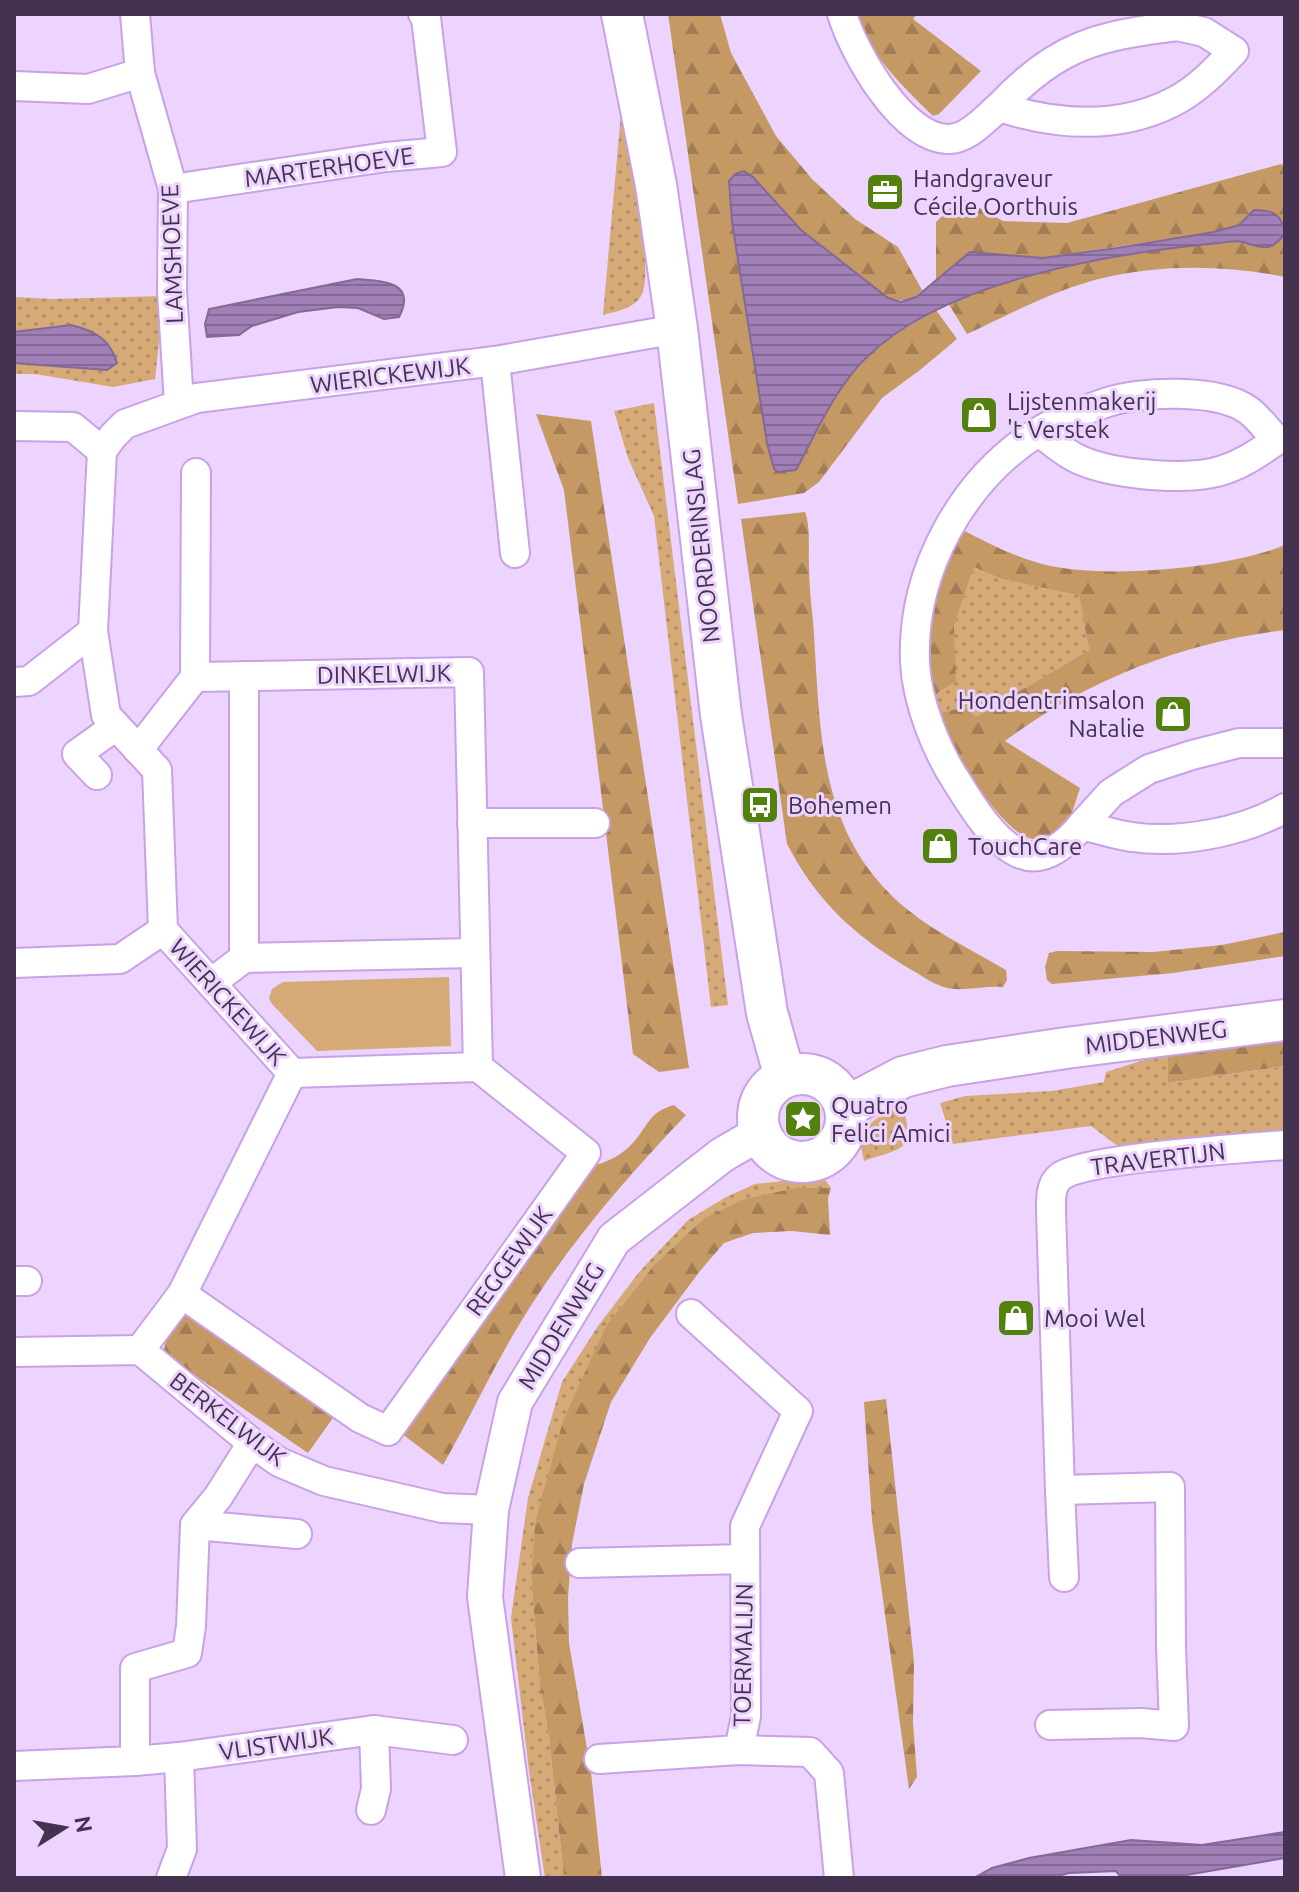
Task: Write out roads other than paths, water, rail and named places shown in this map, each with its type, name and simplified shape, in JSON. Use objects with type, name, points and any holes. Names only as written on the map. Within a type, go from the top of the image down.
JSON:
[{"type":"main road","name":"NOORDERINSLAG","points":[[622,14],[656,185],[677,329],[721,715],[767,1013],[785,1077]]},
{"type":"main road","name":"MIDDENWEG","points":[[846,1107],[903,1077],[947,1066],[1285,1020]]},
{"type":"main road","points":[[798,1074],[822,1079],[833,1086],[846,1107],[847,1123],[843,1137],[822,1158],[808,1163],[793,1162],[779,1156],[760,1133],[758,1116],[761,1100],[771,1086],[785,1077],[798,1074]]},
{"type":"street","name":"LAMSHOEVE","points":[[135,14],[140,73],[173,189],[172,291],[179,403]]},
{"type":"street","name":"MARTERHOEVE","points":[[173,189],[386,157],[442,152],[426,18],[423,14]]},
{"type":"street","points":[[842,14],[868,73],[900,112],[931,136],[949,139],[965,135],[1054,58],[1100,39],[1177,26],[1204,32],[1234,51],[1208,78],[1173,102],[1133,116],[1088,124],[1036,119],[999,107]]},
{"type":"street","points":[[14,86],[88,89],[140,73]]},
{"type":"street","name":"WIERICKEWIJK","points":[[140,1350],[182,1294],[292,1073],[163,930],[157,770],[106,715],[93,631],[102,451],[125,424],[197,398],[495,361],[677,329]]},
{"type":"street","name":"WIERICKEWIJK","points":[[495,361],[515,553]]},
{"type":"street","points":[[1039,432],[1074,457],[1109,471],[1168,475],[1212,473],[1249,460],[1277,440],[1247,409],[1218,398],[1168,394],[1115,400],[1072,415],[1039,432],[1000,461],[964,501],[934,555],[920,605],[915,664],[926,715],[943,761],[970,803],[999,837],[1022,855],[1042,855],[1065,845],[1111,793],[1149,769],[1239,743],[1285,743]]},
{"type":"street","points":[[14,426],[73,427],[102,451]]},
{"type":"street","points":[[138,750],[195,677],[196,473]]},
{"type":"street","points":[[14,682],[29,681],[93,631]]},
{"type":"street","name":"DINKELWIJK","points":[[195,677],[469,672],[478,1067]]},
{"type":"street","points":[[244,676],[244,958]]},
{"type":"street","points":[[97,775],[77,754],[116,726]]},
{"type":"street","points":[[1082,825],[1133,837],[1182,837],[1238,829],[1285,808]]},
{"type":"street","points":[[472,823],[595,823]]},
{"type":"street","points":[[14,963],[120,959],[163,930]]},
{"type":"street","points":[[211,983],[244,958],[474,953]]},
{"type":"street","points":[[292,1073],[478,1067]]},
{"type":"street","name":"REGGEWIJK","points":[[182,1294],[360,1418],[388,1431],[586,1153],[478,1067]]},
{"type":"street","name":"MIDDENWEG","points":[[523,1878],[485,1597],[491,1510],[515,1402],[614,1239],[722,1155],[760,1133]]},
{"type":"street","name":"TRAVERTIJN","points":[[1064,1577],[1051,1192],[1057,1179],[1070,1171],[1108,1164],[1285,1145]]},
{"type":"street","name":"TOERMALIJN","points":[[691,1314],[798,1411],[745,1526],[746,1716],[739,1750]]},
{"type":"street","points":[[14,1352],[140,1350]]},
{"type":"street","name":"BERKELWIJK","points":[[140,1350],[279,1462],[324,1481],[442,1508],[491,1510]]},
{"type":"street","points":[[14,1766],[46,1762],[135,1761],[135,1668],[187,1653],[195,1525],[218,1497],[252,1443]]},
{"type":"street","points":[[1050,1725],[1141,1723],[1174,1726],[1170,1487],[1060,1490]]},
{"type":"street","points":[[195,1525],[297,1534]]},
{"type":"street","name":"TOERMALIJN","points":[[580,1563],[745,1559]]},
{"type":"street","points":[[371,1810],[376,1789],[374,1730]]},
{"type":"street","name":"VLISTWIJK","points":[[135,1761],[374,1730],[453,1740]]},
{"type":"street","name":"TOERMALIJN","points":[[599,1759],[739,1750],[810,1752],[829,1773],[839,1878]]},
{"type":"street","points":[[171,1878],[182,1849],[179,1757]]},
{"type":"place","name":"Handgraveur Cécile Oorthuis","points":[[885,192]]},
{"type":"place","name":"Lijstenmakerij 't Verstek","points":[[979,415]]},
{"type":"place","name":"Hondentrimsalon Natalie","points":[[1173,714]]},
{"type":"place","name":"Bohemen","points":[[760,805]]},
{"type":"place","name":"TouchCare","points":[[940,846]]},
{"type":"place","name":"Quatro Felici Amici","points":[[803,1119]]},
{"type":"place","name":"Mooi Wel","points":[[1016,1318]]}]
